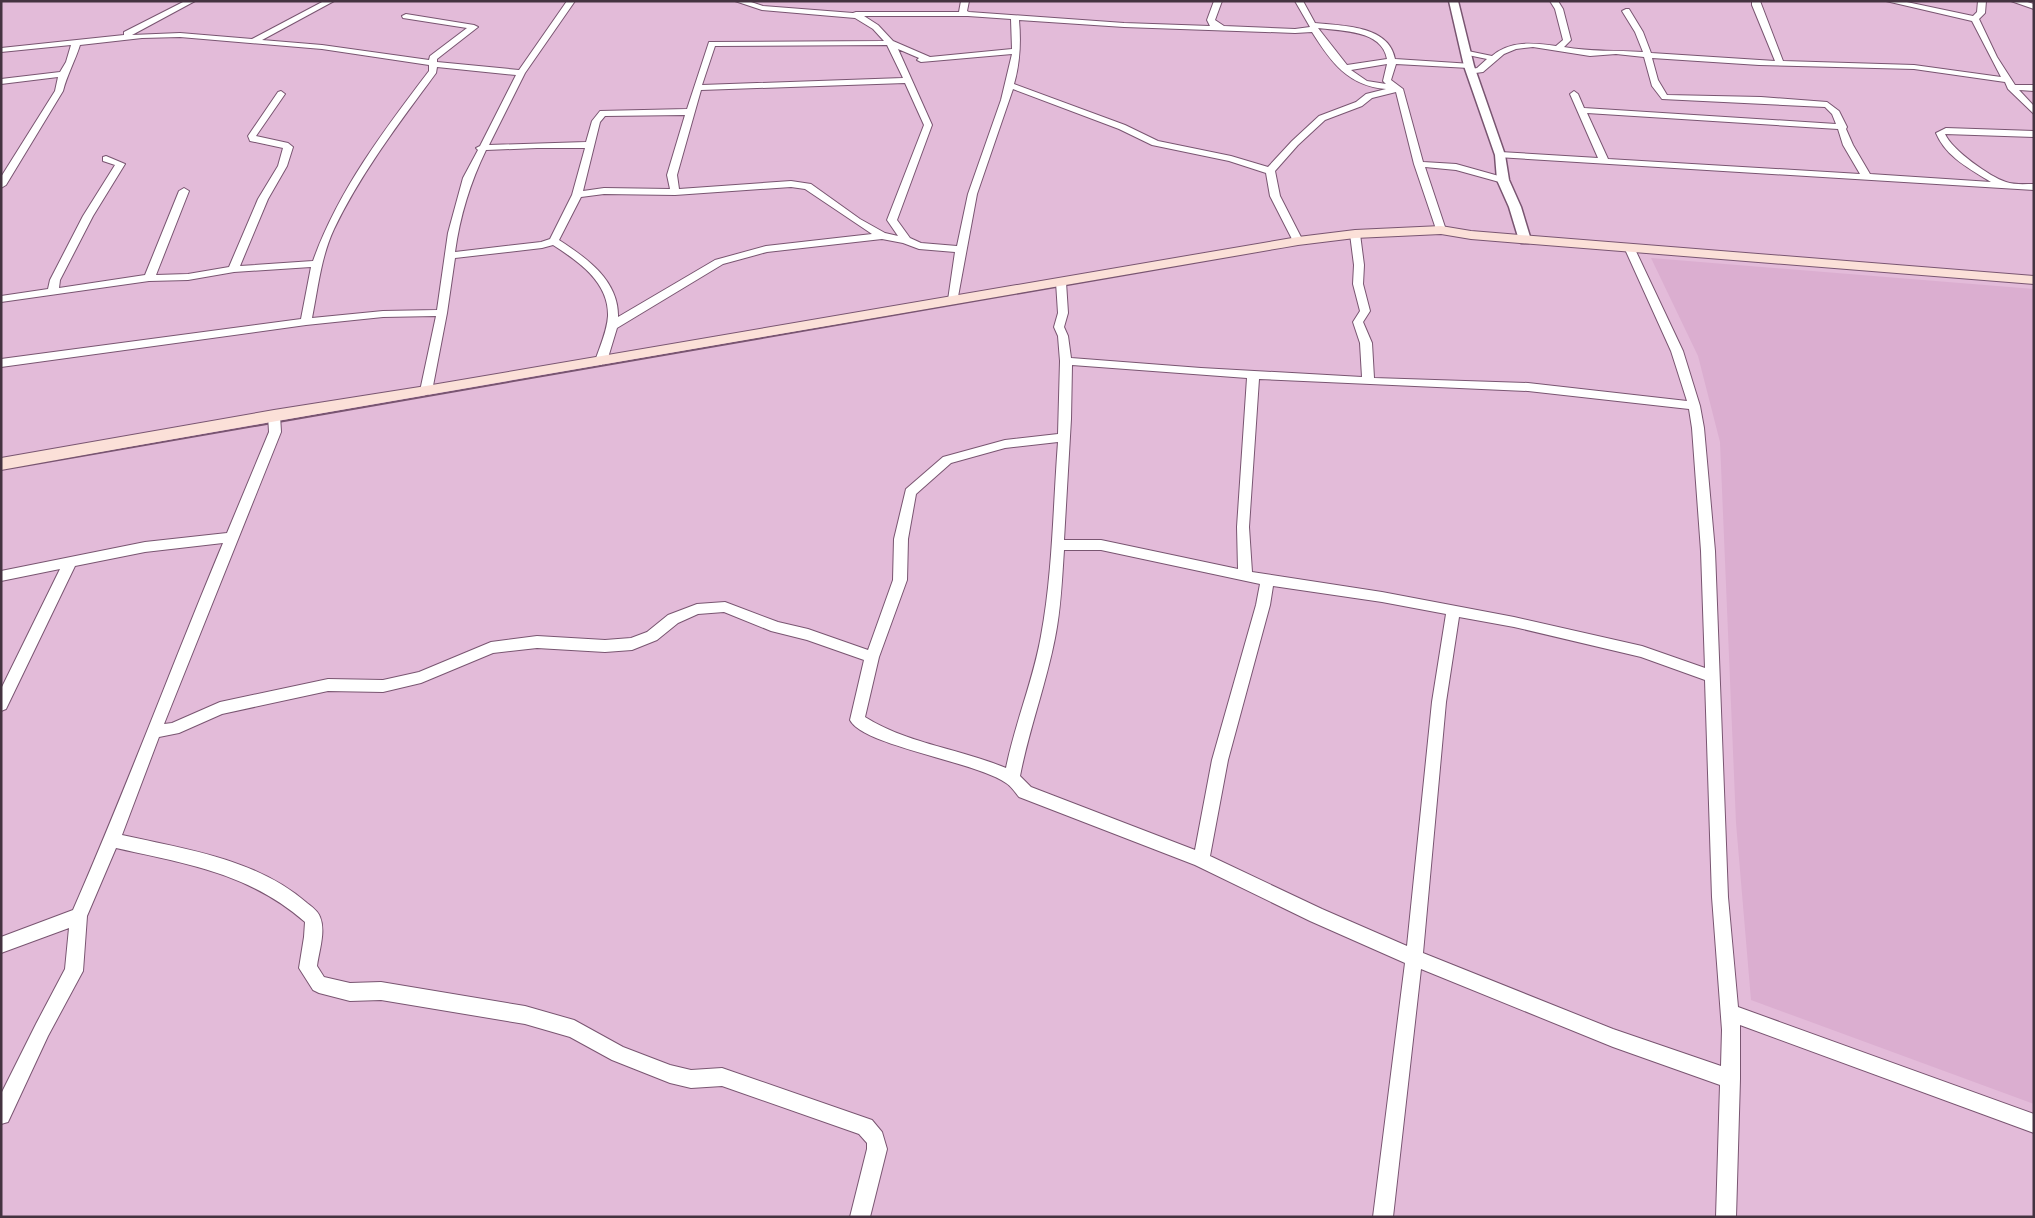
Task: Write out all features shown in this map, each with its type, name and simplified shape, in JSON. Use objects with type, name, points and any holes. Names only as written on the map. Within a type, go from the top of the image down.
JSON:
[{"type":"main road","points":[[1,464],[274,415],[426,391],[1298,241],[1355,234],[1441,230],[1472,236],[2034,280]]},
{"type":"street","points":[[119,38],[191,1]]},
{"type":"street","points":[[254,40],[330,1]]},
{"type":"street","points":[[426,391],[442,313],[452,234],[468,178],[481,148],[521,73],[562,16],[570,1]]},
{"type":"street","points":[[739,1],[752,6],[776,5],[848,14],[968,14],[1124,25],[1295,31],[1313,27],[1373,35],[1385,41],[1391,52],[1392,61],[1387,81],[1399,89],[1419,164],[1441,230]]},
{"type":"street","points":[[965,1],[963,12],[968,14]]},
{"type":"street","points":[[1218,1],[1211,20],[1213,24],[1222,28]]},
{"type":"street","points":[[1300,1],[1313,27],[1338,62],[1364,83],[1399,89]]},
{"type":"street","points":[[1453,1],[1470,69],[1500,155],[1503,180],[1525,240]]},
{"type":"street","points":[[1554,1],[1559,9],[1566,40],[1558,49]]},
{"type":"street","points":[[1890,1],[1976,19]]},
{"type":"street","points":[[1976,19],[1981,13],[1982,1]]},
{"type":"street","points":[[2015,1],[2034,7]]},
{"type":"street","points":[[1754,3],[1780,63]]},
{"type":"street","points":[[1626,11],[1636,25],[1648,56],[1656,88],[1665,97],[1820,104],[1833,109],[1843,127],[1848,145],[1866,176]]},
{"type":"street","points":[[848,14],[869,21],[890,43],[903,64],[928,125],[892,220],[906,240]]},
{"type":"street","points":[[306,322],[317,264],[329,230],[349,194],[379,143],[433,71],[433,58],[474,27],[406,16]]},
{"type":"street","points":[[953,300],[977,178],[987,154],[1009,84],[1018,30],[1015,17]]},
{"type":"street","points":[[1976,19],[1992,58],[2005,80],[2034,111]]},
{"type":"street","points":[[1,50],[119,38],[180,35],[322,47],[433,64],[521,73]]},
{"type":"street","points":[[1,185],[59,91],[63,74],[70,62],[76,43]]},
{"type":"street","points":[[675,192],[672,175],[691,112],[696,88],[712,44],[890,43],[928,59]]},
{"type":"street","points":[[1346,68],[1392,61],[1480,70],[1501,52],[1523,46],[1590,54],[1616,52],[1648,56],[1780,63],[1914,67],[2005,80]]},
{"type":"street","points":[[903,64],[928,59],[948,59],[1016,51]]},
{"type":"street","points":[[1466,52],[1492,58]]},
{"type":"street","points":[[1,82],[63,74]]},
{"type":"street","points":[[696,88],[908,80]]},
{"type":"street","points":[[1009,84],[1056,104],[1122,127],[1146,140],[1231,159],[1270,171]]},
{"type":"street","points":[[2011,87],[2034,88]]},
{"type":"street","points":[[1270,171],[1295,143],[1322,118],[1359,104],[1369,96],[1399,89]]},
{"type":"street","points":[[234,269],[236,258],[256,220],[265,195],[284,163],[287,153],[288,147],[285,145],[253,139],[252,136],[281,94]]},
{"type":"street","points":[[1574,94],[1604,161]]},
{"type":"street","points":[[1580,110],[1843,127]]},
{"type":"street","points":[[448,256],[542,245],[554,241],[577,194],[596,121],[603,114],[691,112]]},
{"type":"street","points":[[2003,185],[1955,153],[1942,140],[1940,133],[1946,131],[2034,134]]},
{"type":"street","points":[[481,148],[589,145]]},
{"type":"street","points":[[1500,155],[2034,187]]},
{"type":"street","points":[[53,291],[54,280],[74,241],[120,164],[106,159]]},
{"type":"street","points":[[1419,164],[1456,167],[1503,180]]},
{"type":"street","points":[[1270,171],[1275,196],[1298,241]]},
{"type":"street","points":[[577,194],[604,191],[675,192],[791,184],[808,186],[857,221],[882,236]]},
{"type":"street","points":[[149,278],[184,191]]},
{"type":"street","points":[[1355,234],[1359,265],[1358,284],[1365,311],[1358,322],[1366,343],[1368,381]]},
{"type":"street","points":[[612,326],[719,262],[766,249],[882,236],[906,240],[919,246],[962,250]]},
{"type":"street","points":[[554,241],[576,255],[605,285],[613,308],[612,326],[601,361]]},
{"type":"street","points":[[1629,247],[1677,351],[1694,406],[1708,551],[1720,897],[1730,1013],[1731,1079],[1726,1217]]},
{"type":"street","points":[[1,299],[149,278],[188,277],[234,269],[317,264]]},
{"type":"street","points":[[1012,778],[1048,638],[1054,600],[1064,437],[1066,361],[1063,336],[1059,327],[1063,313],[1061,282]]},
{"type":"street","points":[[1,363],[306,322],[383,314],[442,313]]},
{"type":"street","points":[[1066,361],[1368,381],[1528,387],[1694,406]]},
{"type":"street","points":[[1245,575],[1243,527],[1253,374]]},
{"type":"street","points":[[1,1115],[42,1030],[74,971],[79,916],[112,840],[231,537],[275,432],[274,415]]},
{"type":"street","points":[[1064,437],[1006,444],[947,460],[910,492],[901,539],[900,580],[872,657],[857,720],[873,730],[926,749],[980,764],[1012,778],[1025,792],[1201,860],[1316,915],[1414,958],[1613,1038],[1731,1079]]},
{"type":"street","points":[[1,576],[145,547],[231,537]]},
{"type":"street","points":[[1058,545],[1100,545],[1268,580],[1514,622],[1642,652],[1713,677]]},
{"type":"street","points":[[1,705],[7,679],[70,562]]},
{"type":"street","points":[[1201,860],[1220,760],[1263,605],[1268,580]]},
{"type":"street","points":[[154,731],[174,729],[220,708],[328,685],[383,686],[421,677],[492,648],[538,642],[605,646],[632,644],[652,636],[673,618],[697,609],[725,607],[776,627],[808,635],[872,657]]},
{"type":"street","points":[[1383,1217],[1414,958],[1439,702],[1453,612]]},
{"type":"street","points":[[112,840],[213,864],[249,876],[299,905],[313,919],[313,938],[308,968],[319,984],[350,992],[381,990],[421,999],[524,1015],[574,1029],[618,1054],[670,1074],[691,1079],[722,1077],[866,1127],[878,1143],[872,1176],[860,1217]]},
{"type":"street","points":[[1,945],[79,916]]},
{"type":"street","points":[[1730,1013],[2034,1124]]},
{"type":"shaded area","points":[[1651,258],[2034,289],[2034,1104],[1751,1000],[1736,823],[1720,442],[1698,356]]}]
